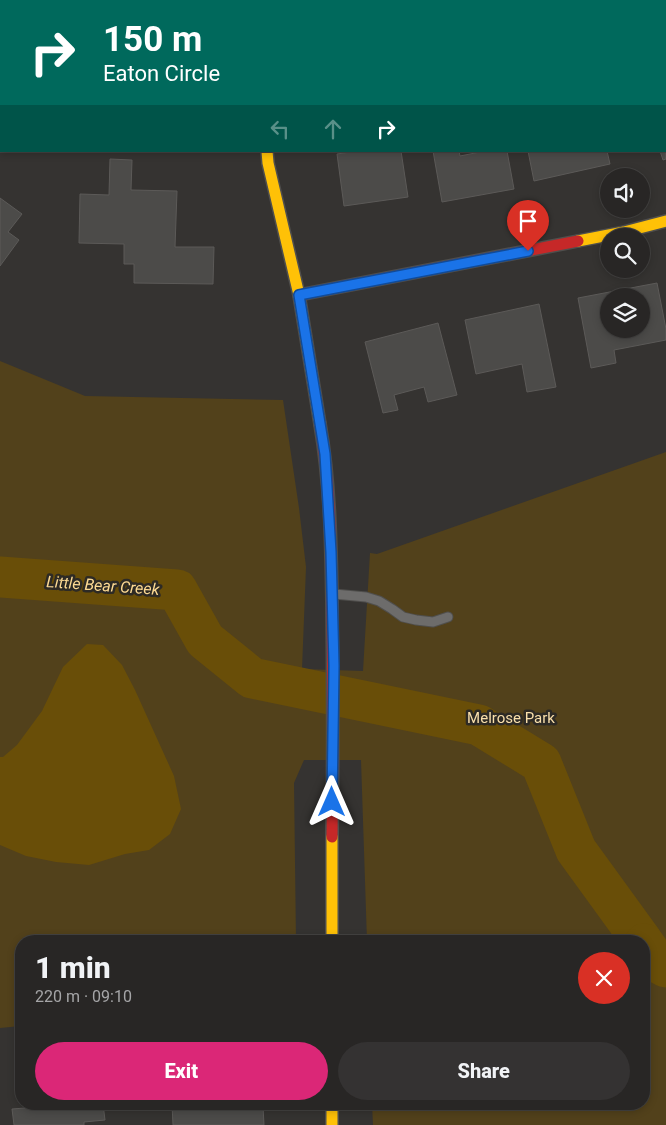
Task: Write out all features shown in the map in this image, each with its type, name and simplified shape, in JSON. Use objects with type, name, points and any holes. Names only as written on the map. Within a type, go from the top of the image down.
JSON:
[{"type":"street","points":[[267,152],[268,163],[299,295],[325,454],[334,666],[332,935]]},
{"type":"street","points":[[299,295],[624,232],[666,221]]},
{"type":"street","points":[[332,1110],[332,1125]]},
{"type":"lane","points":[[332,594],[366,597],[379,601],[403,618],[434,622],[448,617]]},
{"type":"green space","name":"Melrose Park","points":[[0,361],[85,396],[283,400],[306,567],[302,669],[363,671],[370,553],[377,554],[666,452],[666,1125],[373,1125],[372,1110],[650,1110],[650,935],[367,935],[361,760],[304,760],[294,783],[296,935],[15,935],[15,1027],[0,1028]]},
{"type":"shaded area","points":[[87,644],[103,645],[122,665],[174,776],[181,809],[170,834],[149,850],[125,854],[89,865],[56,862],[26,856],[0,845],[0,757],[3,757],[17,745],[42,711],[63,667]]},
{"type":"building","points":[[350,152],[401,152],[408,197],[344,206],[337,154]]},
{"type":"building","points":[[433,152],[459,152],[460,156],[480,152],[507,152],[514,189],[442,202]]},
{"type":"building","points":[[528,152],[607,152],[610,164],[534,181]]},
{"type":"building","points":[[660,152],[666,152],[666,159],[663,160]]},
{"type":"building","points":[[110,159],[132,160],[131,190],[177,191],[175,247],[214,247],[213,284],[134,283],[134,264],[124,264],[124,244],[79,243],[80,194],[109,195]]},
{"type":"building","points":[[0,198],[22,214],[8,232],[19,240],[0,266]]},
{"type":"building","points":[[657,283],[666,329],[666,340],[614,350],[616,363],[591,368],[578,298],[600,294],[600,338],[650,338],[650,288],[631,288]]},
{"type":"building","points":[[539,304],[556,387],[527,392],[522,364],[476,374],[465,320]]},
{"type":"building","points":[[438,323],[457,395],[428,402],[424,387],[394,395],[398,410],[383,413],[365,342]]},
{"type":"building","points":[[12,1109],[104,1110],[105,1120],[84,1122],[84,1125],[14,1125]]},
{"type":"building","points":[[172,1110],[263,1110],[264,1125],[173,1125]]},
{"type":"waterway","name":"Little Bear Creek","points":[[0,577],[177,590],[205,640],[252,678],[479,725],[541,763],[576,850],[638,935]]},
{"type":"waterway","name":"Little Bear Creek","points":[[650,952],[657,962],[666,967]]},
{"type":"traffic: slow","points":[[267,152],[268,163],[299,295],[320,424]]},
{"type":"traffic: slow","points":[[578,241],[666,221]]},
{"type":"traffic: slow","points":[[332,837],[332,935]]},
{"type":"traffic: slow","points":[[332,1110],[332,1125]]},
{"type":"traffic: jam","points":[[299,295],[578,241]]},
{"type":"traffic: jam","points":[[320,424],[328,490],[331,557],[333,690],[332,837]]},
{"type":"route","points":[[332,802],[334,666],[331,552],[325,454],[299,295],[528,251]]}]
